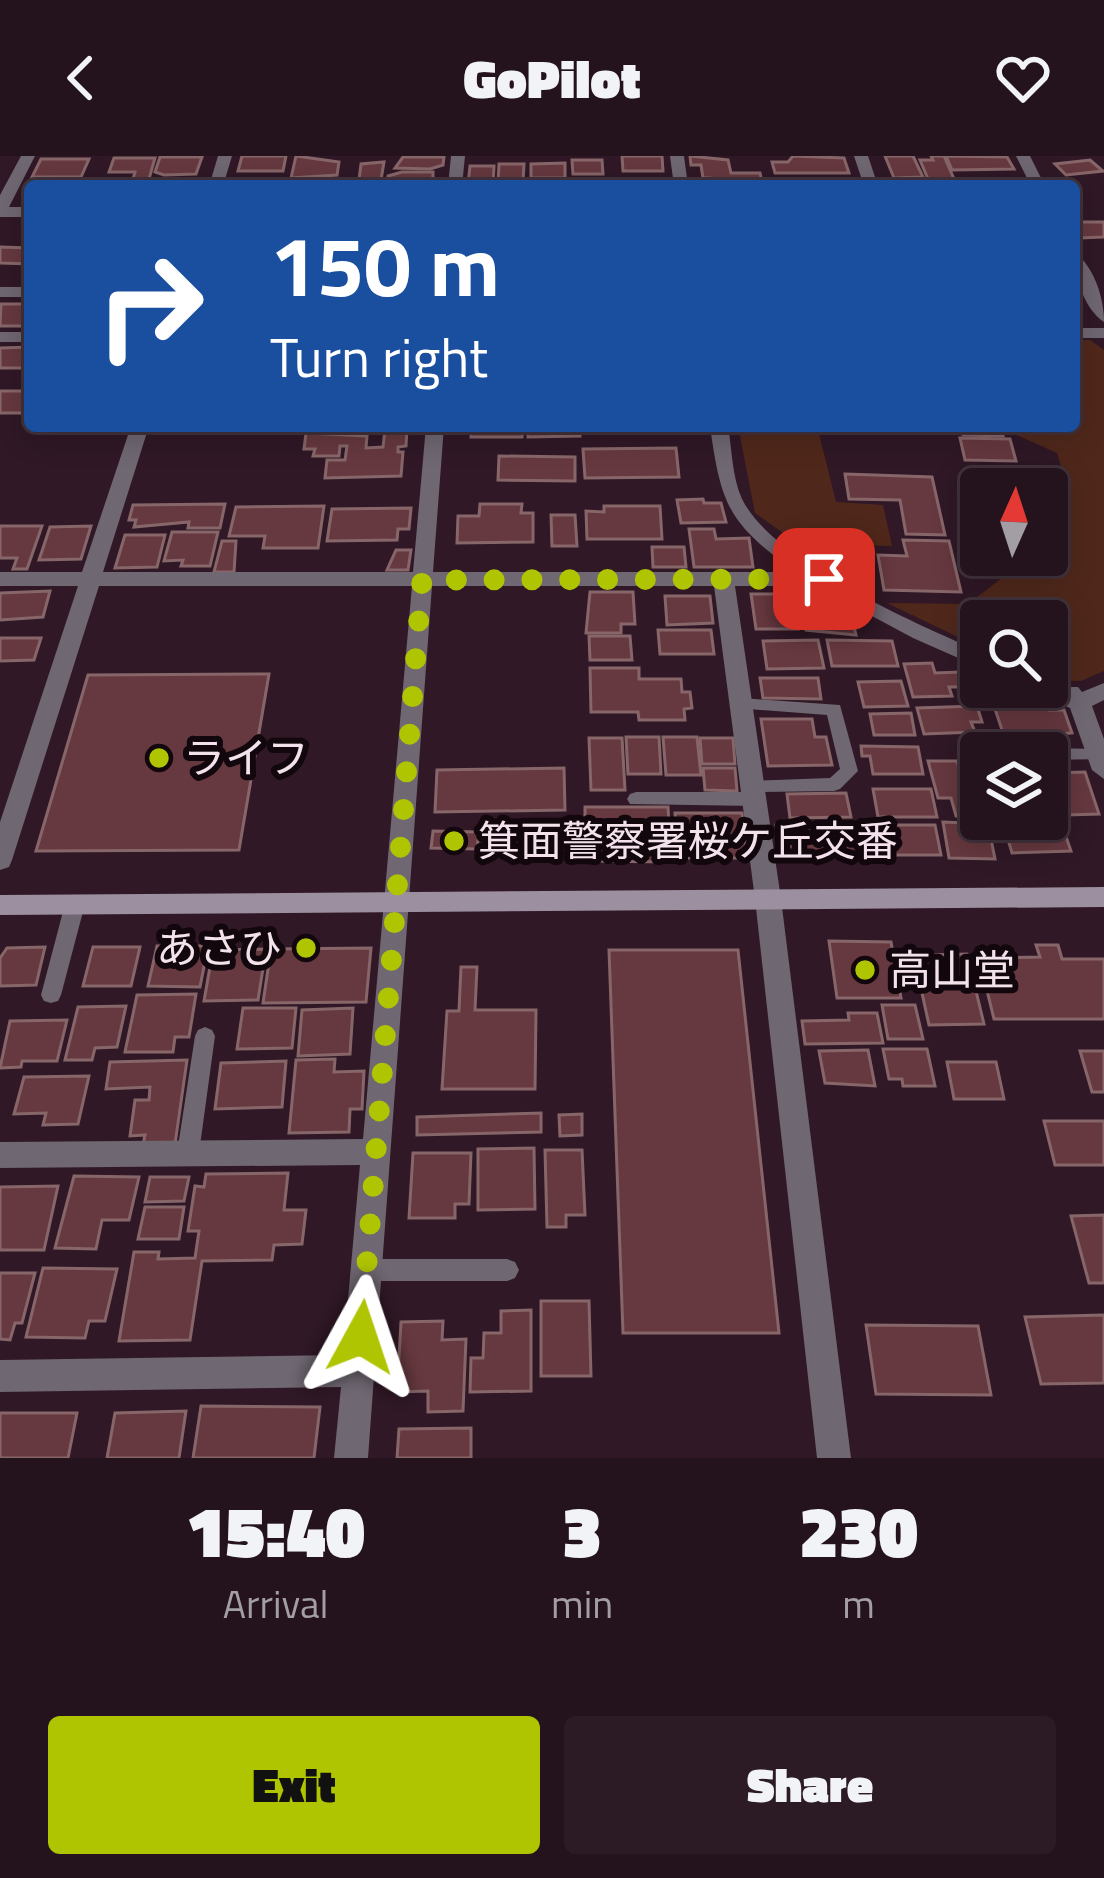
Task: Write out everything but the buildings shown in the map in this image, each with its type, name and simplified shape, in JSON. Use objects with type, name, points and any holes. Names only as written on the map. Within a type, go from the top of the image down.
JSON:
[{"type":"street","points":[[0,211],[28,156]]},
{"type":"street","points":[[1080,269],[1104,317]]},
{"type":"street","points":[[1088,333],[1104,344]]},
{"type":"street","points":[[0,860],[138,432]]},
{"type":"street","points":[[351,1458],[434,432]]},
{"type":"street","points":[[720,432],[732,499],[751,528],[901,626],[960,652]]},
{"type":"street","points":[[0,580],[824,579]]},
{"type":"street","points":[[724,580],[768,899],[834,1458]]},
{"type":"street","points":[[1068,692],[1104,692]]},
{"type":"street","points":[[1068,703],[1101,762]]},
{"type":"street","points":[[0,905],[1104,897]]},
{"type":"street","points":[[0,1155],[377,1151]]},
{"type":"street","points":[[0,1376],[358,1371]]},
{"type":"lane","points":[[636,799],[834,784],[849,771],[834,710],[741,704]]},
{"type":"lane","points":[[1068,757],[1101,762]]},
{"type":"lane","points":[[51,994],[75,904]]},
{"type":"lane","points":[[188,1153],[205,1036]]},
{"type":"lane","points":[[367,1270],[507,1270]]},
{"type":"shaded area","points":[[1080,340],[1090,340],[1104,350],[1104,671],[1081,681],[1068,681],[1068,600],[973,600],[1005,576],[1068,576],[1071,498],[1068,468],[1062,468],[1057,453],[1012,432],[1080,432]]},
{"type":"shaded area","points":[[739,432],[818,432],[836,502],[883,505],[892,546],[843,545],[831,567],[755,513]]},
{"type":"shaded area","points":[[887,603],[960,604],[960,638]]},
{"type":"place","name":"ライフ","points":[[159,758]]},
{"type":"place","name":"箕面警察署桜ケ丘交番","points":[[454,841]]},
{"type":"place","name":"あさひ","points":[[306,948]]},
{"type":"place","name":"高山堂","points":[[865,970]]},
{"type":"route","points":[[361,1337],[422,580],[824,579]]}]
